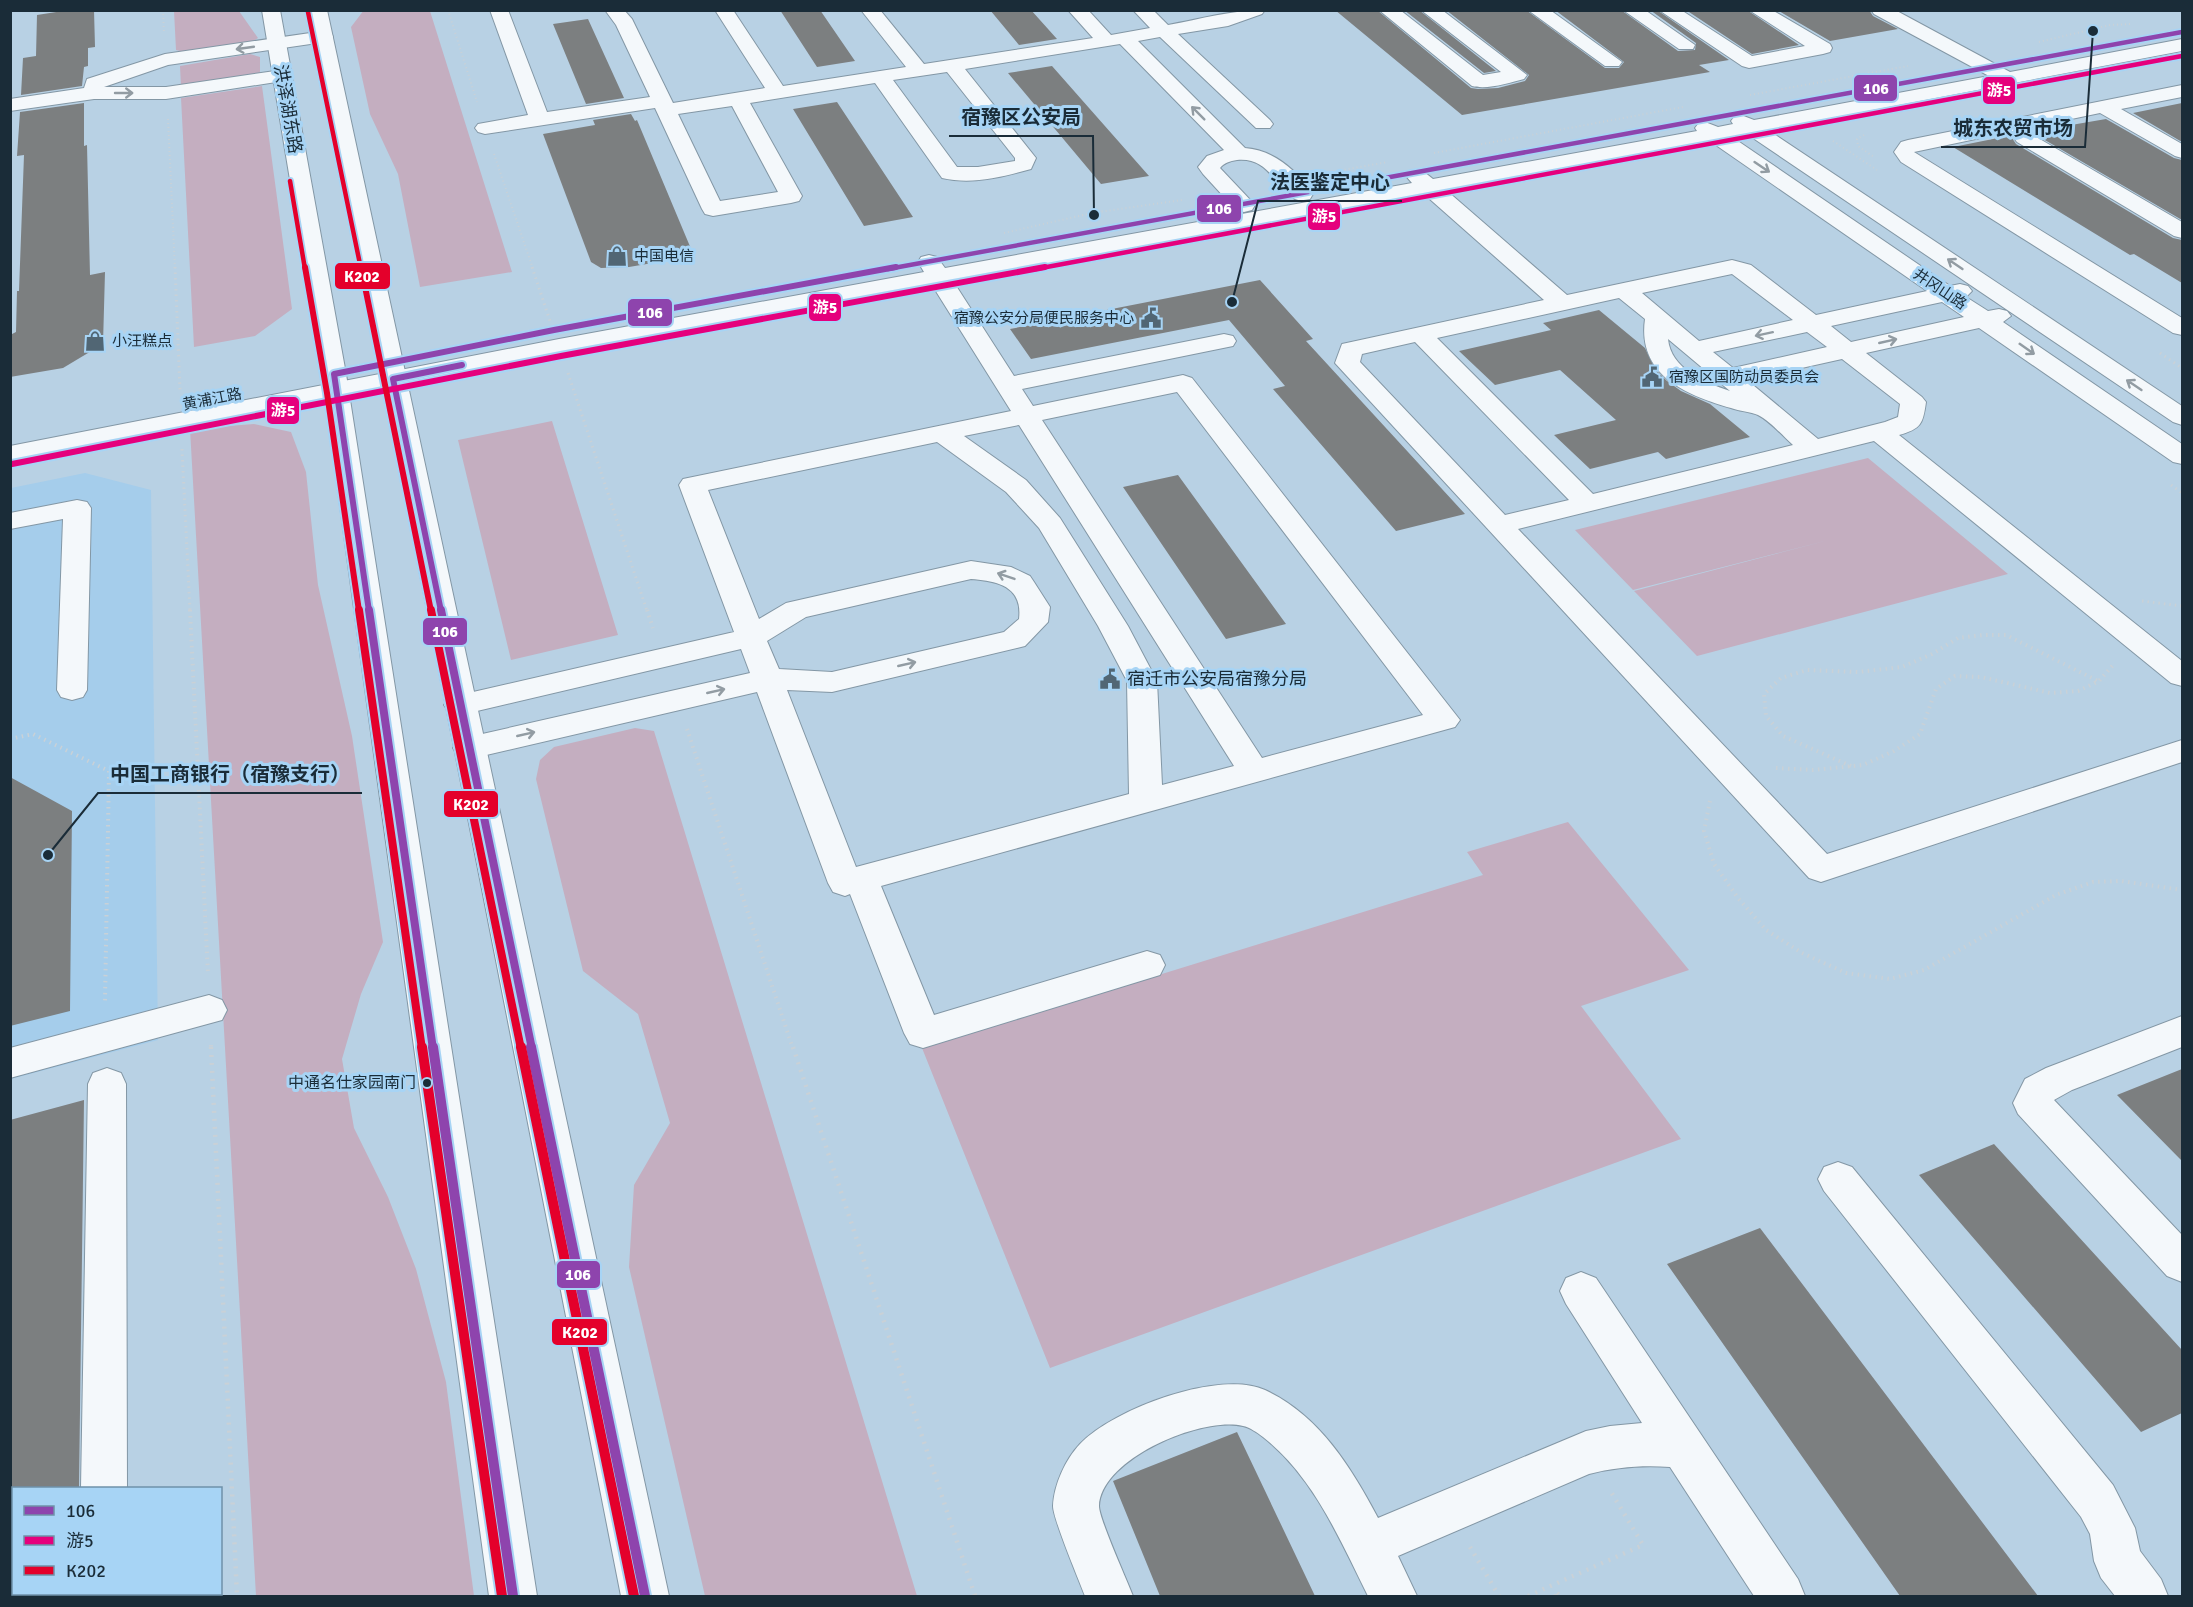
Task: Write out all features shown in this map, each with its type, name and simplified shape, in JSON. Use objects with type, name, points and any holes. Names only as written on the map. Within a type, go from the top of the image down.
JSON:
[{"type":"street","name":"洪泽湖东路","points":[[271,10],[335,382],[513,1596]]},
{"type":"street","points":[[318,10],[645,1596]]},
{"type":"street","points":[[499,10],[540,120]]},
{"type":"street","points":[[614,10],[625,23],[713,209],[791,196],[738,99]]},
{"type":"street","points":[[724,10],[778,93]]},
{"type":"street","points":[[870,10],[919,70]]},
{"type":"street","points":[[1077,10],[1240,154]]},
{"type":"street","points":[[1142,10],[1263,124]]},
{"type":"street","points":[[485,128],[778,93],[1164,31],[1223,15],[1256,10]]},
{"type":"street","points":[[1388,10],[1479,82],[1517,75],[1430,10]]},
{"type":"street","points":[[1537,10],[1612,62]]},
{"type":"street","points":[[1632,10],[1700,55]]},
{"type":"street","points":[[1668,10],[1749,62],[1823,48],[1758,10]]},
{"type":"street","points":[[1880,10],[1965,56],[1987,60]]},
{"type":"street","points":[[1909,10],[1987,60]]},
{"type":"street","name":"黄浦江路","points":[[1742,121],[1987,60],[2014,72],[2182,32]]},
{"type":"street","points":[[10,105],[94,88],[165,60],[324,37]]},
{"type":"street","points":[[1111,40],[1159,100]]},
{"type":"street","name":"黄浦江路","points":[[10,454],[181,413],[556,338],[1421,180],[1701,120],[1742,121],[2014,72],[2182,45]]},
{"type":"street","points":[[880,76],[950,173],[963,175],[1024,165],[1026,158],[952,65]]},
{"type":"street","points":[[10,95],[94,88],[166,93],[282,76]]},
{"type":"street","points":[[2182,91],[1908,146],[1904,152],[1908,158],[2182,328]]},
{"type":"street","points":[[2103,107],[2182,152]]},
{"type":"street","name":"井冈山路","points":[[1701,120],[1984,320],[2182,456]]},
{"type":"street","name":"井冈山路","points":[[1742,121],[2182,417]]},
{"type":"street","points":[[2024,138],[2182,231]]},
{"type":"street","points":[[1200,142],[1216,159]]},
{"type":"street","points":[[1237,198],[1210,170],[1209,167],[1216,159],[1240,154],[1263,157],[1295,187]]},
{"type":"street","points":[[1421,180],[1562,303]]},
{"type":"street","name":"黄浦江路","points":[[934,269],[1237,198],[1295,187],[1421,180]]},
{"type":"street","points":[[1500,525],[1879,432],[1910,421],[1913,402],[1743,270],[1732,267],[1351,349],[1347,363],[1821,869],[2182,751]]},
{"type":"street","points":[[934,269],[1254,772]]},
{"type":"street","points":[[1694,349],[1986,285]]},
{"type":"street","points":[[1624,290],[1813,448]]},
{"type":"street","points":[[1728,377],[2024,311]]},
{"type":"street","points":[[1657,318],[1656,344],[1660,357],[1676,373],[1698,389],[1768,411]]},
{"type":"street","points":[[1420,334],[1588,504]]},
{"type":"street","points":[[1007,385],[1224,340]]},
{"type":"street","points":[[1183,382],[1444,720],[845,883],[693,485],[942,433],[1183,382]]},
{"type":"street","name":"黄浦江路","points":[[10,436],[181,413]]},
{"type":"street","points":[[1879,432],[2182,676]]},
{"type":"street","points":[[942,433],[1017,486],[1050,524],[1113,626],[1142,681],[1146,801]]},
{"type":"street","points":[[10,521],[77,508],[72,690]]},
{"type":"street","points":[[460,705],[752,637],[796,610],[971,570],[1002,573],[1020,582],[1035,607],[1033,622],[1014,639],[832,682],[768,679],[469,747]]},
{"type":"street","points":[[861,879],[923,1033],[1147,965]]},
{"type":"street","points":[[10,1063],[209,1010]]},
{"type":"street","points":[[2182,1031],[2060,1079],[2039,1090],[2032,1102],[2182,1263]]},
{"type":"street","points":[[104,1487],[107,1084]]},
{"type":"street","points":[[1838,1179],[2097,1501],[2112,1528],[2118,1561],[2144,1596]]},
{"type":"street","points":[[1581,1292],[1781,1596]]},
{"type":"street","points":[[1109,1596],[1076,1508],[1081,1481],[1096,1459],[1153,1422],[1220,1404],[1251,1405],[1279,1422],[1320,1464],[1339,1491],[1393,1596]]},
{"type":"street","points":[[1367,1546],[1586,1453],[1608,1446],[1642,1442],[1682,1446]]},
{"type":"path","points":[[163,10],[165,60]]},
{"type":"path","points":[[448,10],[485,128],[663,658]]},
{"type":"path","points":[[1987,60],[2029,44],[2066,34],[2131,24]]},
{"type":"path","points":[[1748,95],[1965,56]]},
{"type":"path","points":[[166,93],[237,1596]]},
{"type":"path","points":[[1427,154],[1701,120]]},
{"type":"path","points":[[1869,132],[1857,140],[1858,146],[1878,159]]},
{"type":"path","points":[[1295,187],[1392,161]]},
{"type":"path","points":[[1004,232],[1112,208],[1181,200],[1237,198]]},
{"type":"path","points":[[1851,766],[1783,736],[1766,716],[1764,694],[1781,678],[1807,670],[1858,672],[1902,667],[1932,654],[1958,638],[2006,635],[2099,681]]},
{"type":"path","points":[[677,700],[975,1596]]},
{"type":"path","points":[[10,739],[33,734],[109,771],[104,1038]]},
{"type":"path","points":[[1528,1596],[1643,1545],[1586,1453]]},
{"type":"path","points":[[1449,1510],[1499,1596]]},
{"type":"shaded area","points":[[364,10],[430,11],[512,272],[420,287],[398,174],[370,114],[351,27]]},
{"type":"shaded area","points":[[174,11],[239,11],[258,38],[241,45],[218,50],[185,52],[176,50]]},
{"type":"shaded area","points":[[250,54],[260,57],[260,73],[255,77],[181,87],[180,66]]},
{"type":"shaded area","points":[[262,86],[292,309],[255,336],[194,347],[181,98]]},
{"type":"shaded area","points":[[552,421],[618,635],[511,660],[458,440]]},
{"type":"shaded area","points":[[254,424],[291,432],[306,472],[318,585],[352,736],[383,942],[361,994],[342,1059],[354,1128],[388,1197],[416,1269],[446,1382],[474,1596],[256,1596],[190,429]]},
{"type":"shaded area","points":[[1868,458],[2008,574],[1697,656],[1634,591],[1829,540],[1633,590],[1575,530]]},
{"type":"shaded area","points":[[85,473],[151,490],[158,1040],[11,1079],[11,488]]},
{"type":"shaded area","points":[[635,728],[654,731],[917,1596],[705,1596],[629,1267],[634,1185],[670,1123],[638,1014],[583,971],[536,779],[540,760],[554,747]]},
{"type":"shaded area","points":[[1568,822],[1689,970],[1581,1006],[1681,1139],[1050,1368],[922,1048],[1483,875],[1467,852]]},
{"type":"building","points":[[69,10],[94,10],[95,47],[88,48],[88,66],[84,67],[82,86],[21,95],[23,58],[36,56],[37,15]]},
{"type":"building","points":[[780,10],[820,10],[855,61],[817,67]]},
{"type":"building","points":[[990,10],[1031,10],[1057,39],[1019,45]]},
{"type":"building","points":[[1335,10],[1377,10],[1471,88],[1478,89],[1498,88],[1525,81],[1529,75],[1446,10],[1526,10],[1605,68],[1619,68],[1624,62],[1555,10],[1621,10],[1678,51],[1695,50],[1696,43],[1650,10],[1657,10],[1729,60],[1699,65],[1710,72],[1462,115]]},
{"type":"building","points":[[1404,10],[1419,10],[1496,71],[1484,73]]},
{"type":"building","points":[[1686,10],[1747,10],[1799,45],[1752,54]]},
{"type":"building","points":[[1777,10],[1869,10],[1873,16],[1898,29],[1830,41]]},
{"type":"building","points":[[588,19],[624,98],[586,104],[553,24]]},
{"type":"building","points":[[1052,66],[1149,176],[1101,184],[1008,73]]},
{"type":"building","points":[[837,102],[913,217],[864,226],[793,109]]},
{"type":"building","points":[[84,103],[90,275],[105,272],[103,344],[63,368],[10,377],[10,335],[16,332],[17,291],[19,291],[24,155],[17,156],[20,112]]},
{"type":"building","points":[[2182,103],[2182,142],[2133,113]]},
{"type":"building","points":[[631,114],[635,121],[637,120],[694,256],[629,267],[601,268],[591,262],[543,134],[595,125],[593,120]]},
{"type":"building","points":[[2106,119],[2174,158],[2182,160],[2182,220],[2031,132]]},
{"type":"building","points":[[2013,135],[2012,138],[2016,144],[2173,238],[2182,240],[2182,283],[2134,254],[2130,255],[1953,147]]},
{"type":"building","points":[[1260,280],[1313,339],[1306,341],[1465,514],[1396,531],[1273,389],[1285,386],[1229,320],[1031,359],[1010,329]]},
{"type":"building","points":[[1599,310],[1645,348],[1655,369],[1667,381],[1681,391],[1710,404],[1750,437],[1666,459],[1658,452],[1590,469],[1554,435],[1616,420],[1560,370],[1495,385],[1459,351],[1551,330],[1543,323]]},
{"type":"building","points":[[1178,475],[1286,624],[1226,639],[1123,487]]},
{"type":"building","points":[[10,777],[72,811],[70,1011],[10,1026]]},
{"type":"building","points":[[2182,1069],[2182,1161],[2117,1095]]},
{"type":"building","points":[[84,1100],[79,1487],[10,1488],[10,1120]]},
{"type":"building","points":[[1994,1144],[2182,1350],[2182,1413],[2141,1432],[1919,1175]]},
{"type":"building","points":[[1760,1228],[2038,1596],[1900,1596],[1667,1264]]},
{"type":"building","points":[[1237,1432],[1315,1596],[1160,1596],[1113,1481]]},
{"type":"transit line","name":"K202","points":[[308,12],[634,1596]]},
{"type":"transit line","name":"106","points":[[513,1596],[334,374],[554,330],[2182,32]]},
{"type":"transit line","name":"游5","points":[[12,464],[561,356],[1717,144],[2182,56]]},
{"type":"transit line","name":"K202","points":[[290,181],[327,393],[502,1596]]},
{"type":"transit line","name":"106","points":[[462,365],[393,379],[645,1596]]},
{"type":"place","name":"城东农贸市场","points":[[2093,31]]},
{"type":"place","name":"宿豫区公安局","points":[[1094,215]]},
{"type":"place","name":"中国电信","points":[[617,256]]},
{"type":"place","name":"法医鉴定中心","points":[[1232,302]]},
{"type":"place","name":"宿豫公安分局便民服务中心","points":[[1151,318]]},
{"type":"place","name":"小汪糕点","points":[[95,341]]},
{"type":"place","name":"宿豫区国防动员委员会","points":[[1652,377]]},
{"type":"place","name":"宿迁市公安局宿豫分局","points":[[1110,679]]},
{"type":"place","name":"中国工商银行（宿豫支行）","points":[[48,855]]},
{"type":"place","name":"中通名仕家园南门","points":[[427,1083]]}]
